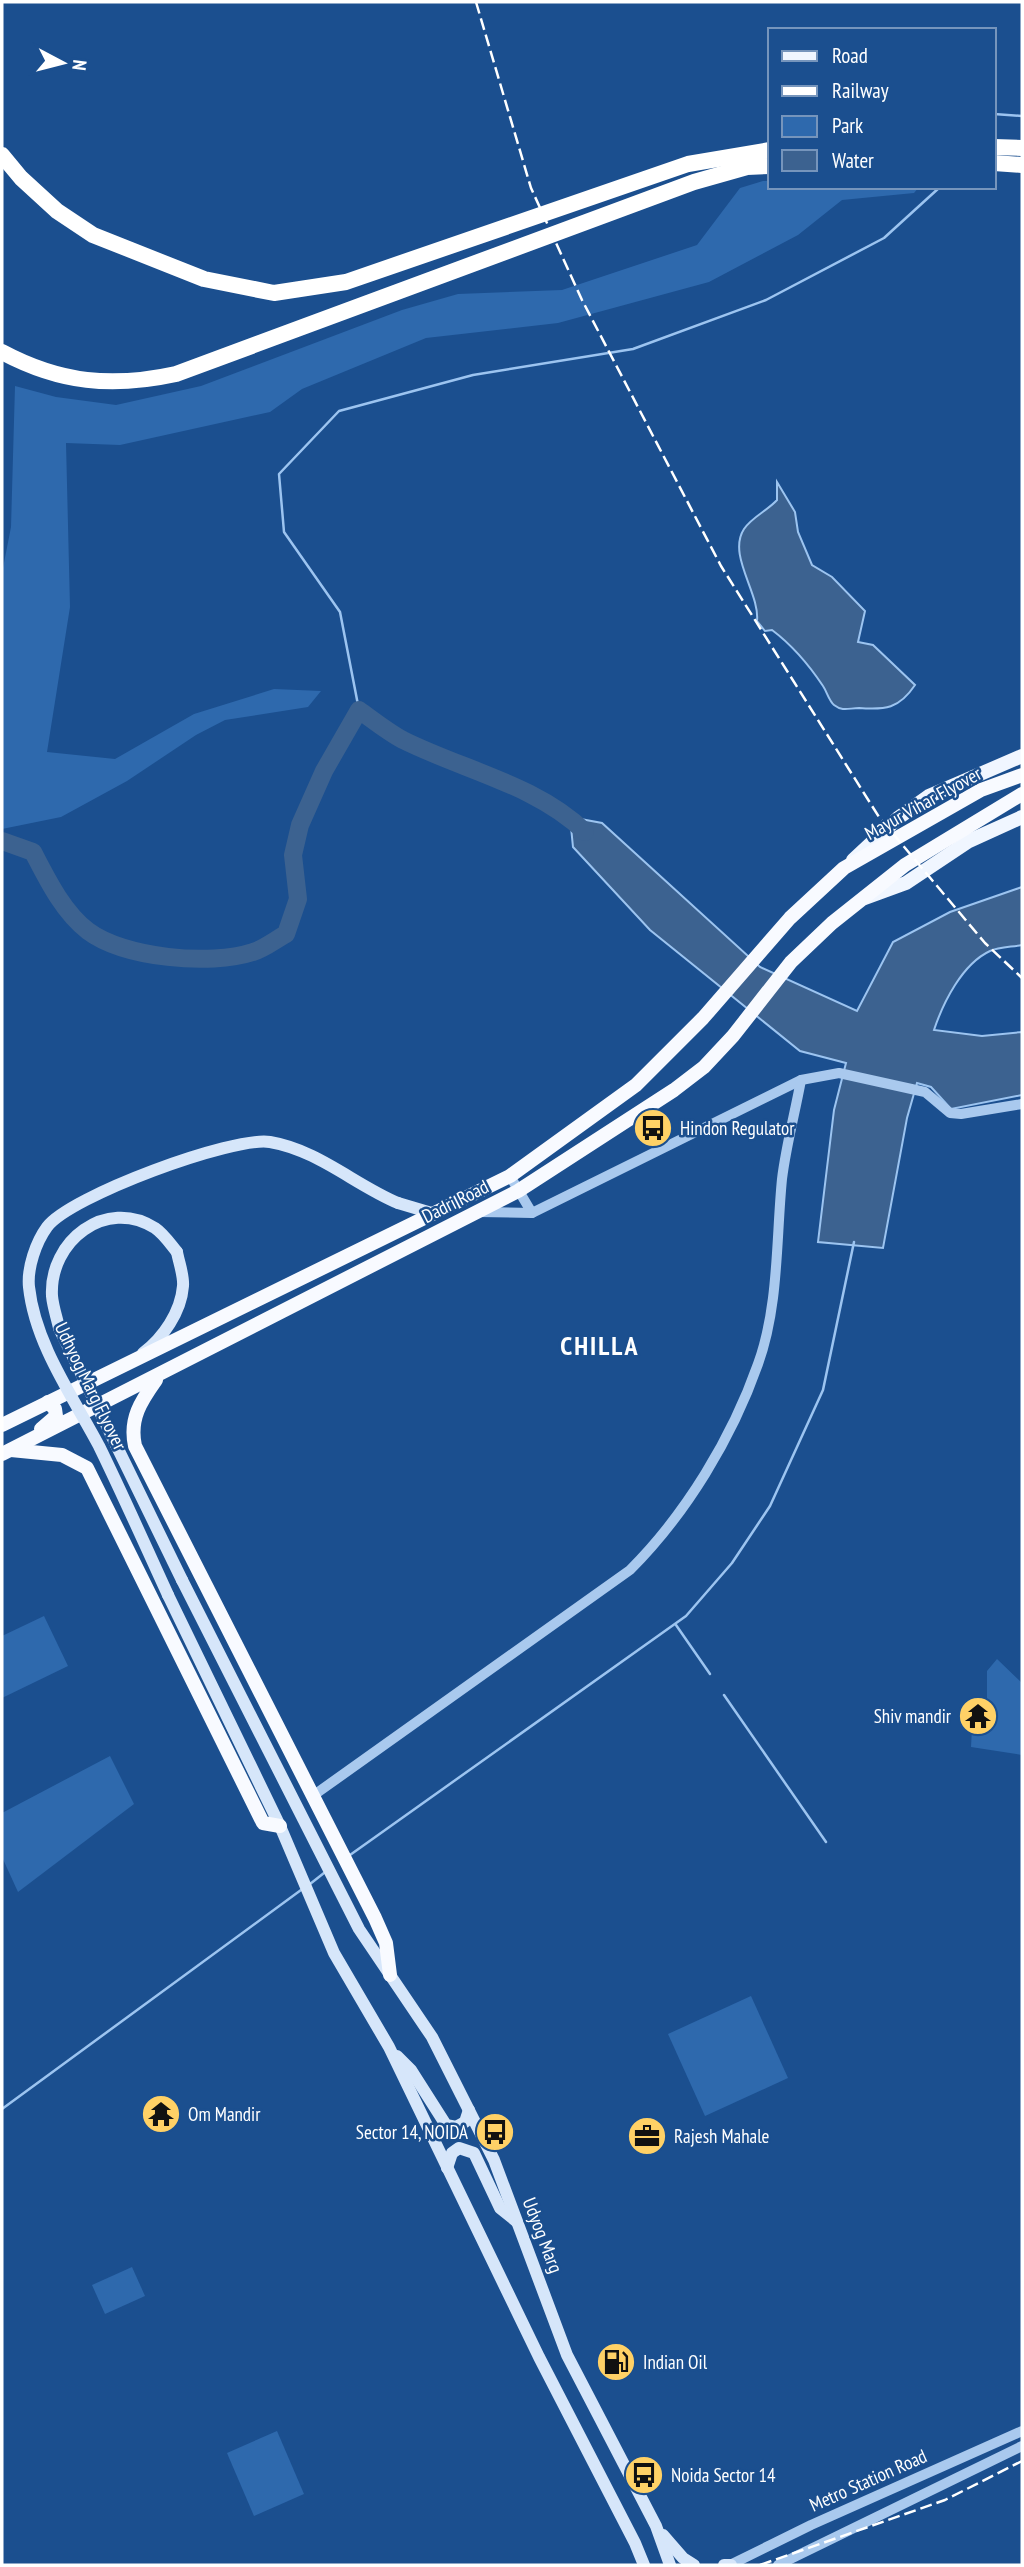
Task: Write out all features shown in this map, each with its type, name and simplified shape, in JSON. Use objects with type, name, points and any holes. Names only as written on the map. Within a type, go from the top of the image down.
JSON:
[{"type":"highway","points":[[996,147],[1022,148]]},
{"type":"highway","points":[[2,155],[21,178],[57,211],[93,234],[204,279],[274,293],[346,282],[688,164],[768,150]]},
{"type":"highway","points":[[996,163],[1022,165]]},
{"type":"highway","points":[[2,352],[32,368],[98,381],[136,382],[176,374],[694,182],[747,167],[768,166]]},
{"type":"highway","name":"Mayur Vihar Flyover","points":[[844,868],[981,790],[1022,775]]},
{"type":"highway","name":"Mayur Vihar Flyover","points":[[865,898],[905,865],[1022,794]]},
{"type":"highway","name":"Dadri Road","points":[[2,1425],[510,1177],[636,1085],[703,1018],[790,918],[844,868]]},
{"type":"highway","name":"Dadri Road","points":[[6,1452],[518,1191],[674,1090],[704,1067],[733,1036],[791,962],[865,898]]},
{"type":"highway","points":[[159,1376],[138,1405],[131,1430],[135,1446],[376,1918],[386,1943],[390,1975]]},
{"type":"highway","points":[[38,1436],[41,1428],[56,1416],[55,1409],[48,1402]]},
{"type":"highway","points":[[87,1468],[135,1446]]},
{"type":"highway","points":[[6,1452],[62,1455],[87,1468],[263,1823],[280,1826]]},
{"type":"main road","points":[[844,868],[898,818],[929,796],[1022,756]]},
{"type":"main road","points":[[865,898],[906,883],[970,841],[1022,817]]},
{"type":"main road","name":"Udhyog Marg Flyover","points":[[388,2047],[334,1953],[280,1826],[99,1448],[56,1367],[38,1321],[29,1285],[34,1250],[47,1226],[72,1206],[118,1185],[240,1142],[268,1142],[298,1149],[372,1193],[435,1214]]},
{"type":"main road","name":"Udhyog Marg Flyover","points":[[128,1363],[152,1345],[174,1316],[183,1285],[177,1252],[157,1229],[132,1218],[107,1218],[94,1222],[72,1238],[61,1257],[52,1295],[59,1328],[261,1740],[312,1830]]},
{"type":"main road","name":"Udyog Marg","points":[[312,1830],[359,1929],[432,2037],[494,2160],[567,2355],[656,2526],[670,2565]]},
{"type":"main road","points":[[388,2047],[411,2070],[446,2125],[456,2127],[465,2122],[469,2110]]},
{"type":"main road","points":[[388,2047],[539,2357],[635,2543],[643,2565]]},
{"type":"main road","points":[[447,2168],[452,2154],[459,2148],[474,2153],[500,2208],[518,2222]]},
{"type":"main road","points":[[656,2526],[682,2558],[694,2565]]},
{"type":"main road","points":[[635,2543],[635,2565]]},
{"type":"main road","points":[[724,2565],[731,2565]]},
{"type":"street","points":[[478,1193],[481,1210],[532,1213],[801,1080],[839,1073],[925,1092],[950,1113],[961,1114],[1022,1104]]},
{"type":"street","points":[[314,1795],[630,1570],[664,1536],[725,1437],[759,1363],[772,1305],[783,1175],[801,1080]]},
{"type":"street","points":[[510,1177],[532,1213]]},
{"type":"street","name":"Metro Station Road","points":[[731,2565],[811,2525],[1022,2431]]},
{"type":"street","name":"Metro Station Road","points":[[778,2565],[1022,2446]]},
{"type":"street","points":[[811,2525],[821,2546]]},
{"type":"green space","points":[[768,181],[768,189],[917,189],[914,193],[842,200],[798,235],[709,282],[558,323],[426,338],[302,389],[270,412],[120,445],[66,443],[70,607],[47,752],[115,759],[194,714],[274,689],[321,691],[308,707],[225,720],[196,735],[127,781],[61,817],[2,829],[2,573],[11,527],[15,386],[56,397],[116,405],[201,386],[402,310],[458,294],[562,290],[697,245],[740,188]]},
{"type":"green space","points":[[44,1616],[68,1666],[2,1698],[2,1636]]},
{"type":"green space","points":[[997,1659],[1022,1683],[1022,1755],[971,1747],[972,1728],[987,1730],[987,1671]]},
{"type":"green space","points":[[110,1756],[134,1804],[18,1892],[2,1857],[2,1813]]},
{"type":"green space","points":[[751,1996],[788,2078],[705,2116],[668,2034]]},
{"type":"green space","points":[[132,2267],[145,2296],[105,2314],[92,2285]]},
{"type":"green space","points":[[277,2431],[304,2494],[254,2516],[227,2453]]},
{"type":"water","points":[[777,482],[795,512],[798,532],[812,565],[832,577],[865,611],[858,642],[873,645],[915,685],[897,703],[876,709],[837,707],[800,656],[772,630],[765,631],[757,621],[754,598],[741,562],[740,539],[747,525],[777,500]]},
{"type":"water","points":[[570,817],[602,823],[760,967],[857,1011],[893,942],[950,912],[1022,887],[1022,945],[990,951],[971,965],[948,997],[934,1030],[982,1036],[1022,1032],[1022,1095],[951,1109],[931,1087],[917,1083],[907,1118],[883,1248],[818,1242],[834,1110],[846,1063],[800,1051],[650,930],[573,847]]},
{"type":"waterway","points":[[996,114],[1022,116]]},
{"type":"waterway","points":[[359,710],[340,612],[284,532],[279,474],[339,411],[473,375],[633,349],[766,300],[884,238],[938,189]]},
{"type":"waterway","points":[[2,841],[33,852],[56,894],[71,914],[88,931],[104,940],[145,953],[191,959],[235,956],[257,951],[286,934],[298,899],[293,855],[300,825],[324,771],[359,710],[403,740],[545,802],[585,832]]},
{"type":"waterway","points":[[350,1855],[686,1616],[732,1563],[770,1506],[823,1390],[854,1242]]},
{"type":"waterway","points":[[676,1625],[710,1674]]},
{"type":"waterway","points":[[724,1695],[826,1842]]},
{"type":"waterway","points":[[310,1884],[324,1873]]},
{"type":"waterway","points":[[2,2109],[301,1890]]},
{"type":"railway","points":[[476,2],[531,188],[582,300],[721,566],[879,817],[985,943],[1022,978]]},
{"type":"railway","points":[[760,2565],[945,2500],[1022,2461]]},
{"type":"place","name":"Hindon Regulator","points":[[653,1128]]},
{"type":"place","name":"Shiv mandir","points":[[978,1716]]},
{"type":"place","name":"Om Mandir","points":[[161,2114]]},
{"type":"place","name":"Sector 14, NOIDA","points":[[495,2132]]},
{"type":"place","name":"Rajesh Mahale","points":[[647,2136]]},
{"type":"place","name":"Indian Oil","points":[[616,2362]]},
{"type":"place","name":"Noida Sector 14","points":[[644,2475]]},
{"type":"district","name":"CHILLA","points":[[600,1345]]}]
